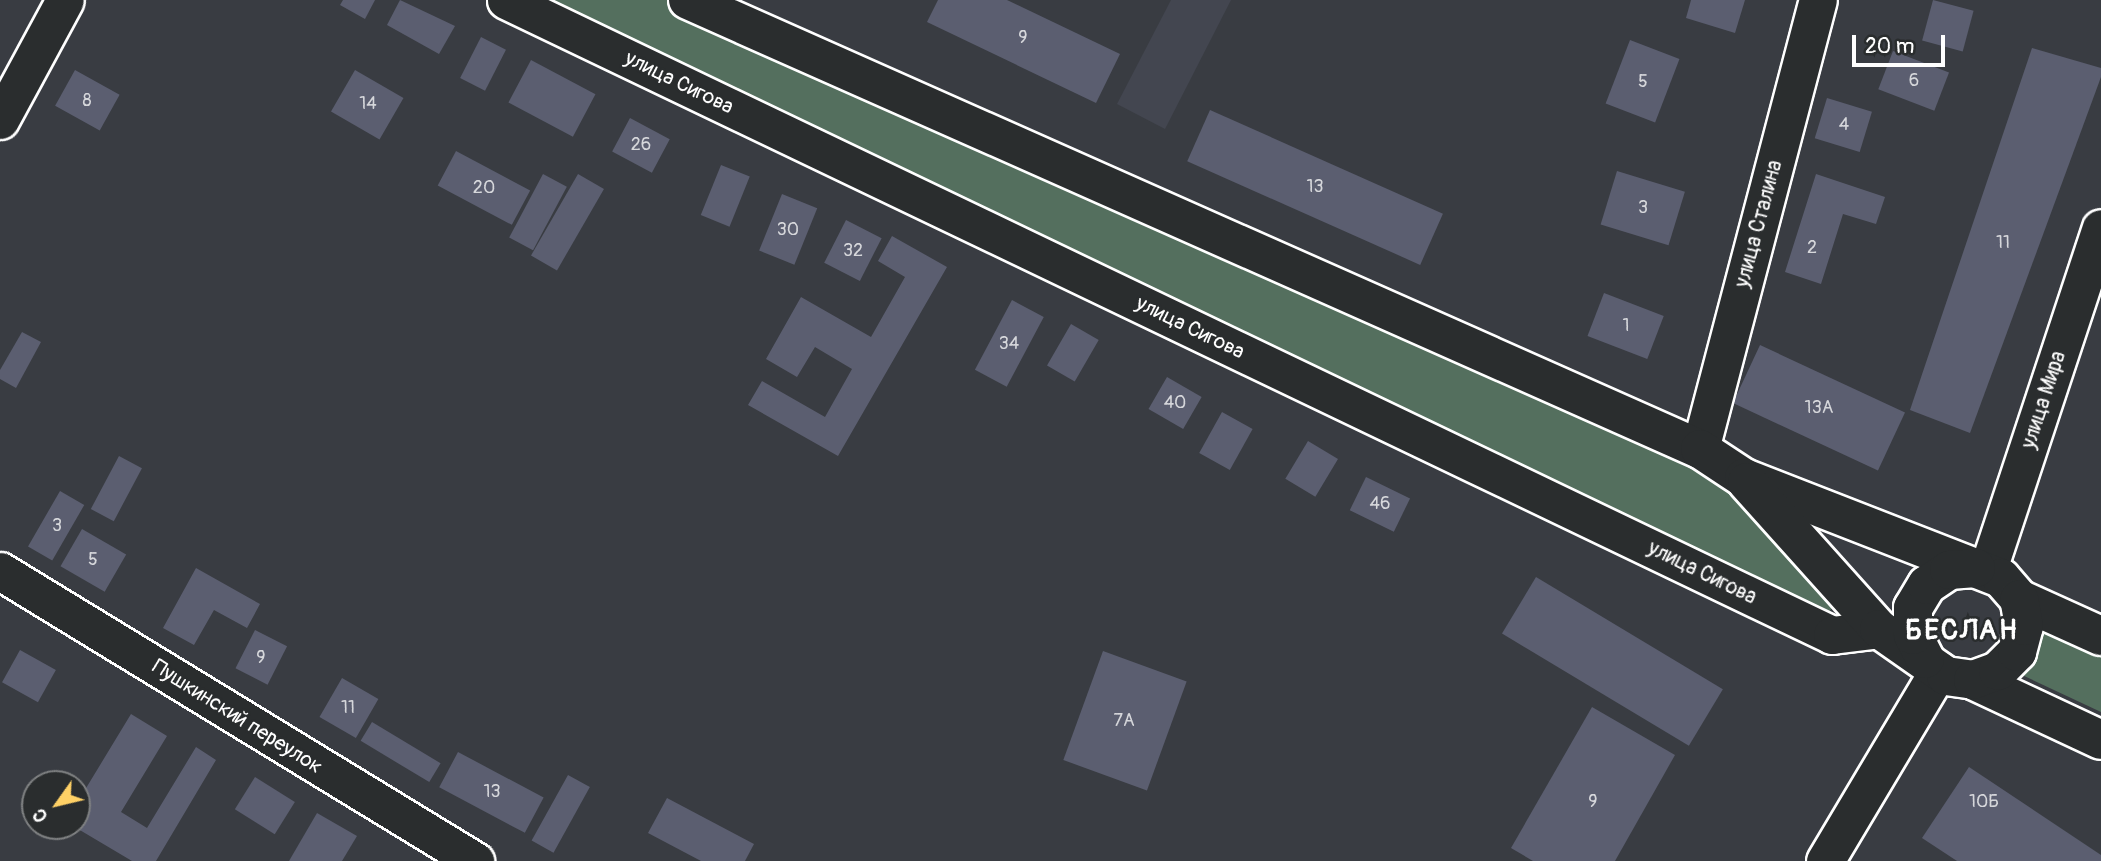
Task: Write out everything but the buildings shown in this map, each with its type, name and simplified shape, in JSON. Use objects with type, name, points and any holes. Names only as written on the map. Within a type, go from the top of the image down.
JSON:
[{"type":"main road","points":[[688,0],[1700,449],[1744,478],[2001,578],[2019,599],[2101,636]]},
{"type":"main road","points":[[1744,478],[1879,629],[1945,670],[2101,740]]},
{"type":"main road","points":[[1982,570],[1949,570],[1927,584],[1913,608],[1913,635],[1945,670],[1998,671],[2017,652],[2024,626],[2019,599]]},
{"type":"street","points":[[0,120],[65,0]]},
{"type":"street","name":"улица Сигова","points":[[506,0],[1832,635],[1879,629]]},
{"type":"street","name":"улица Сталина","points":[[1700,449],[1818,0]]},
{"type":"street","name":"улица Мира","points":[[1982,570],[2101,228]]},
{"type":"street","name":"Пушкинский переулок","points":[[0,571],[475,861]]},
{"type":"street","points":[[1825,861],[1945,670]]},
{"type":"shaded area","points":[[1171,0],[1231,0],[1165,129],[1117,104]]},
{"type":"green space","points":[[528,0],[672,0],[1725,484],[1835,603],[1826,617]]},
{"type":"green space","points":[[2043,627],[2101,653],[2101,712],[2022,675]]},
{"type":"district","name":"БЕСЛАН","points":[[1962,631]]}]
